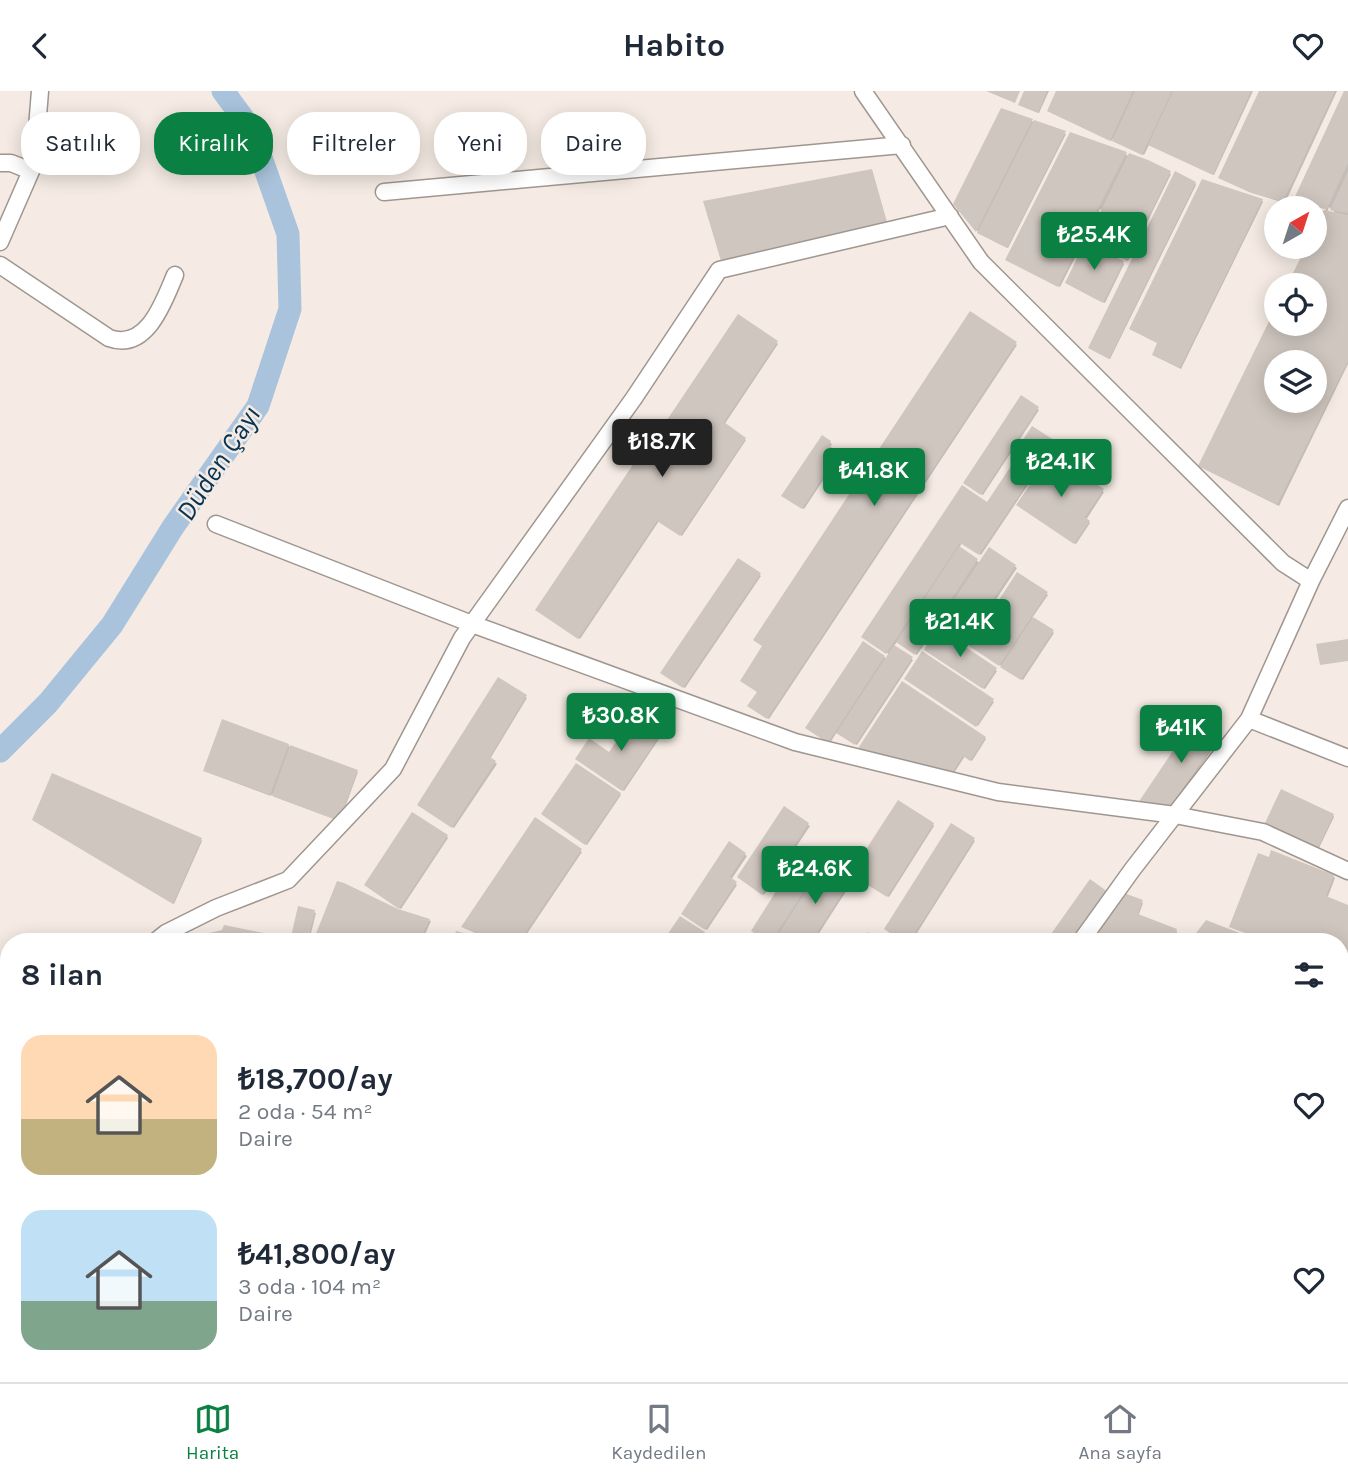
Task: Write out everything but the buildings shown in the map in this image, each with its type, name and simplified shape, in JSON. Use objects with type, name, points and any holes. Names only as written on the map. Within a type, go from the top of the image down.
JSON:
[{"type":"street","points":[[38,112],[40,91]]},
{"type":"street","points":[[863,91],[981,262],[1283,563],[1311,581]]},
{"type":"street","points":[[384,192],[902,145]]},
{"type":"street","points":[[0,163],[21,167]]},
{"type":"street","points":[[0,242],[29,175]]},
{"type":"street","points":[[166,933],[216,908],[288,880],[393,769],[462,638],[634,397],[719,270],[950,216]]},
{"type":"street","points":[[0,265],[109,338],[121,341],[139,334],[154,319],[175,275]]},
{"type":"street","points":[[1087,933],[1248,719],[1311,581],[1348,508]]},
{"type":"street","points":[[216,524],[472,624],[795,741],[998,792],[1175,815],[1263,832],[1348,871]]},
{"type":"street","points":[[1248,719],[1348,758]]},
{"type":"waterway","name":"Düden Çayı","points":[[0,751],[48,703],[112,625],[173,527],[258,406],[290,309],[288,234],[251,129],[223,91]]}]
